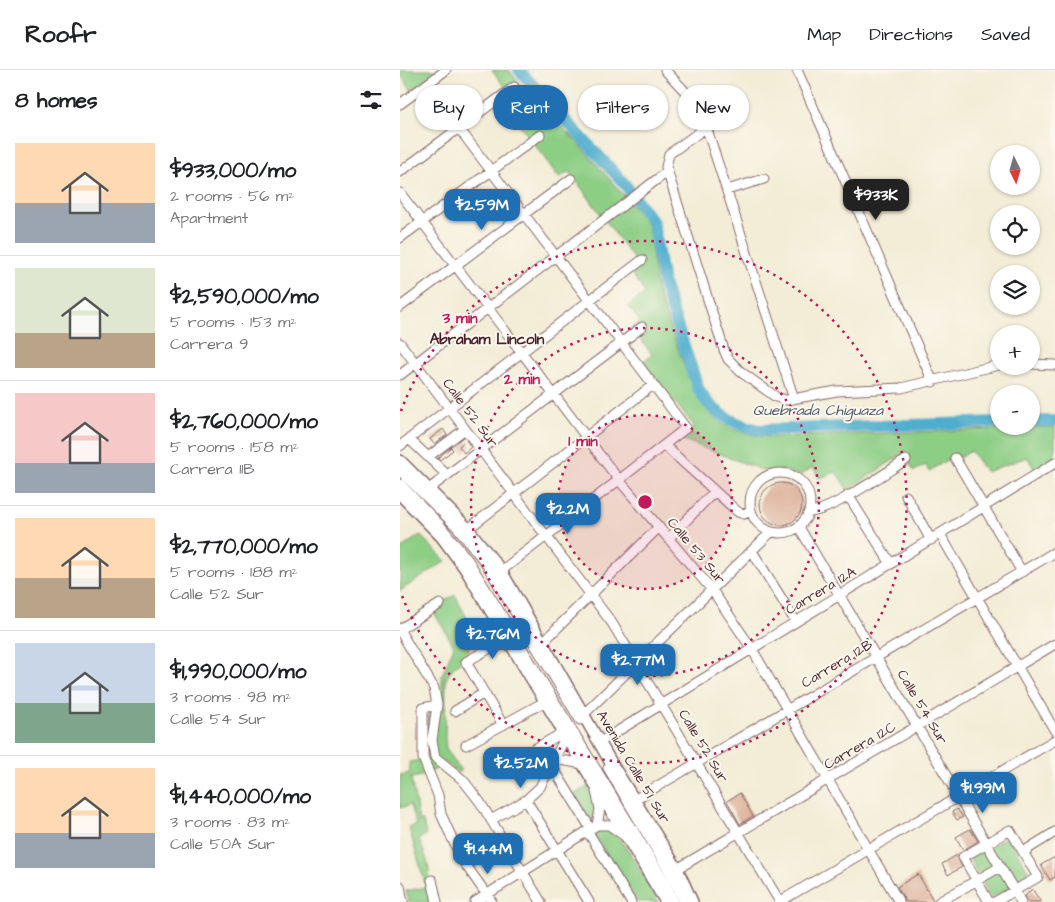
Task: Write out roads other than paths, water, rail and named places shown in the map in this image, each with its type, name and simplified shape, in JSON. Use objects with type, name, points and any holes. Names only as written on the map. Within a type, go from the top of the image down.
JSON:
[{"type":"main road","name":"Avenida Calle 51 Sur","points":[[400,461],[468,529],[501,571],[634,800],[677,869],[692,902]]},
{"type":"main road","points":[[400,494],[428,521],[458,557],[666,902]]},
{"type":"street","points":[[426,85],[446,70]]},
{"type":"street","points":[[665,70],[679,85]]},
{"type":"street","points":[[797,70],[932,382]]},
{"type":"street","points":[[400,104],[415,93]]},
{"type":"street","points":[[400,172],[456,130]]},
{"type":"street","points":[[461,130],[686,428],[501,571]]},
{"type":"street","points":[[700,130],[675,149],[667,158],[668,171],[724,350],[728,359],[741,372],[776,397],[794,399],[837,391],[877,391],[932,382],[990,367]]},
{"type":"street","points":[[707,130],[794,399]]},
{"type":"street","points":[[400,238],[540,134]]},
{"type":"street","points":[[400,375],[668,171]]},
{"type":"street","points":[[400,307],[571,179]]},
{"type":"street","points":[[726,190],[764,179]]},
{"type":"street","name":"Calle 53 Sur","points":[[400,194],[586,437],[712,590],[752,649],[899,902]]},
{"type":"street","points":[[400,446],[642,260]]},
{"type":"street","points":[[429,489],[642,327]]},
{"type":"street","name":"Calle 52 Sur","points":[[400,343],[592,594],[638,662],[779,902]]},
{"type":"street","points":[[1040,364],[1055,365]]},
{"type":"street","points":[[468,529],[653,385]]},
{"type":"street","points":[[428,457],[465,429]]},
{"type":"street","points":[[409,439],[447,475]]},
{"type":"street","points":[[664,445],[740,513],[750,511]]},
{"type":"street","points":[[955,458],[1022,572]]},
{"type":"street","points":[[808,512],[817,511],[848,495],[906,460]]},
{"type":"street","name":"Carrera 12A","points":[[600,742],[1055,463]]},
{"type":"street","points":[[400,470],[457,527],[495,577],[673,878],[684,902]]},
{"type":"street","points":[[784,474],[800,481],[805,487],[810,504],[808,512],[799,526],[788,532],[771,532],[760,526],[750,511],[749,503],[754,486],[767,476],[784,474]]},
{"type":"street","points":[[400,484],[440,525],[468,560],[665,882],[674,902]]},
{"type":"street","points":[[669,538],[714,491]]},
{"type":"street","points":[[848,495],[891,564]]},
{"type":"street","points":[[906,496],[931,540]]},
{"type":"street","name":"Calle 54 Sur","points":[[799,526],[1021,902]]},
{"type":"street","points":[[543,642],[659,527]]},
{"type":"street","points":[[584,714],[771,532]]},
{"type":"street","points":[[940,534],[1055,731]]},
{"type":"street","points":[[752,550],[796,622]]},
{"type":"street","name":"Carrera 12B","points":[[634,800],[1055,552]]},
{"type":"street","points":[[440,604],[400,630],[432,683],[438,705],[432,740],[435,757],[463,780],[491,820],[540,902]]},
{"type":"street","points":[[503,725],[466,662],[507,638]]},
{"type":"street","name":"Carrera 12C","points":[[677,869],[1055,644]]},
{"type":"street","points":[[455,711],[484,693]]},
{"type":"street","points":[[466,745],[546,702]]},
{"type":"street","points":[[438,705],[423,708],[424,758],[438,795],[441,814],[456,847]]},
{"type":"street","points":[[491,820],[526,800],[544,783],[565,734]]},
{"type":"street","points":[[502,768],[565,734]]},
{"type":"street","points":[[779,902],[1055,740]]},
{"type":"street","points":[[553,762],[583,764]]},
{"type":"street","points":[[553,762],[631,902]]},
{"type":"street","points":[[591,778],[600,809],[592,829]]},
{"type":"street","points":[[526,800],[590,902]]},
{"type":"street","points":[[475,902],[523,874],[592,829],[609,825],[631,842]]},
{"type":"street","points":[[989,902],[963,857],[1010,830],[1038,877],[995,902]]},
{"type":"street","points":[[1023,852],[1055,832]]},
{"type":"street","points":[[463,861],[492,902]]},
{"type":"street","points":[[940,902],[1000,867]]},
{"type":"street","points":[[432,880],[437,902]]},
{"type":"street","points":[[400,887],[403,902]]},
{"type":"waterway","name":"Quebrada Chiguaza","points":[[519,70],[624,183],[653,222],[663,283],[698,388],[709,404],[723,416],[759,430],[990,422]]},
{"type":"waterway","name":"Quebrada Chiguaza","points":[[1040,421],[1055,421]]},
{"type":"district","name":"Abraham Lincoln","points":[[487,339]]}]
